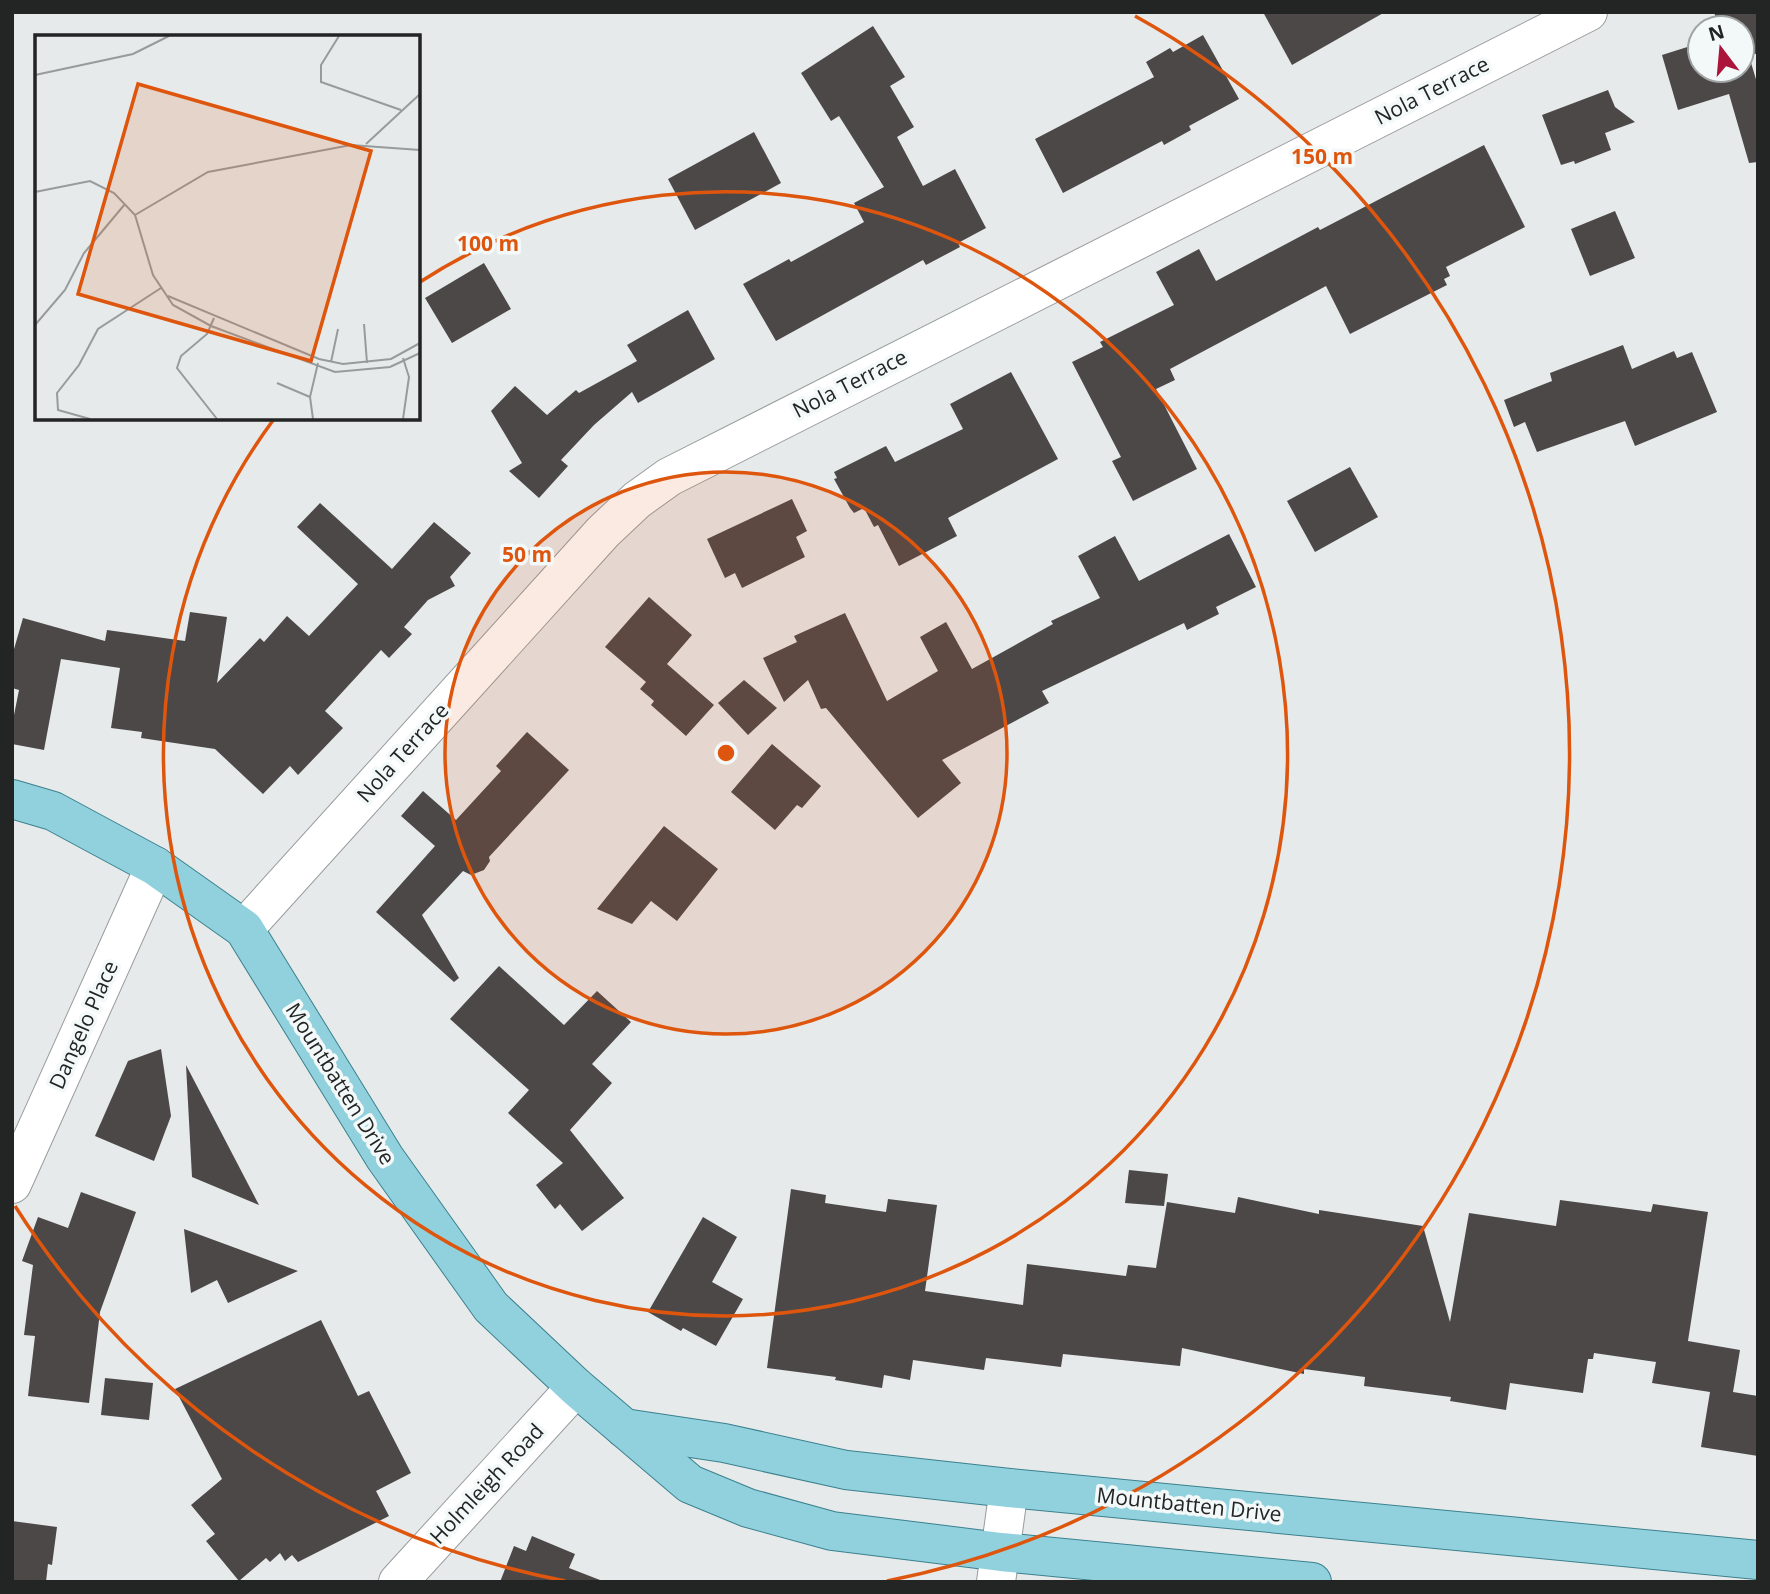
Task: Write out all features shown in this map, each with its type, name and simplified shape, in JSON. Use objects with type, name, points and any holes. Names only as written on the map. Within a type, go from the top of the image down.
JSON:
[{"type":"main road","name":"Mountbatten Drive","points":[[12,799],[53,811],[155,866],[244,929],[384,1158],[491,1307],[576,1387],[690,1484],[748,1508],[832,1531],[998,1567],[1312,1582]]},
{"type":"main road","name":"Mountbatten Drive","points":[[624,1428],[724,1443],[846,1470],[1758,1560]]},
{"type":"street","name":"Nola Terrace","points":[[244,929],[603,532],[637,500],[669,477],[1588,12]]},
{"type":"street","name":"Dangelo Place","points":[[12,1184],[155,866]]},
{"type":"street","name":"Holmleigh Road","points":[[398,1582],[576,1387]]},
{"type":"street","points":[[998,1567],[1009,1488]]},
{"type":"building","points":[[1263,12],[1385,12],[1292,65]]},
{"type":"building","points":[[1758,12],[1758,53],[1756,54],[1756,14],[1715,14]]},
{"type":"building","points":[[873,26],[905,77],[890,86],[914,127],[897,137],[923,186],[955,169],[986,228],[958,243],[960,247],[926,265],[923,260],[776,341],[743,284],[789,259],[791,262],[864,222],[854,203],[884,187],[839,116],[831,121],[801,73]]},
{"type":"building","points":[[1203,35],[1239,99],[1189,126],[1191,130],[1164,145],[1162,141],[1063,193],[1035,139],[1154,77],[1146,62],[1170,48],[1173,52]]},
{"type":"building","points":[[1686,47],[1686,84],[1756,84],[1756,79],[1758,162],[1749,163],[1729,94],[1678,110],[1662,55]]},
{"type":"building","points":[[1608,90],[1615,107],[1635,122],[1605,133],[1611,150],[1575,164],[1574,161],[1561,165],[1542,115]]},
{"type":"building","points":[[754,132],[781,183],[695,230],[668,179]]},
{"type":"building","points":[[1484,145],[1525,227],[1446,267],[1450,276],[1444,279],[1447,285],[1350,334],[1326,286],[1170,369],[1175,380],[1156,389],[1197,469],[1133,501],[1112,461],[1121,457],[1072,362],[1103,347],[1100,342],[1174,305],[1156,272],[1199,249],[1216,281]]},
{"type":"building","points":[[1615,211],[1635,258],[1590,276],[1571,229]]},
{"type":"building","points":[[484,263],[511,309],[452,343],[425,298]]},
{"type":"building","points":[[688,310],[715,359],[638,403],[632,392],[594,425],[561,460],[568,466],[539,498],[509,471],[522,463],[491,411],[515,386],[547,415],[576,390],[579,393],[637,361],[627,345]]},
{"type":"building","points":[[1623,345],[1632,369],[1674,351],[1677,358],[1692,352],[1717,412],[1635,446],[1625,421],[1537,452],[1525,422],[1514,427],[1504,400],[1552,381],[1550,373]]},
{"type":"building","points":[[1011,372],[1058,459],[948,518],[957,536],[899,566],[878,525],[874,527],[864,508],[854,513],[850,508],[834,479],[837,478],[834,472],[886,446],[895,462],[963,429],[950,404]]},
{"type":"building","points":[[1350,467],[1378,517],[1315,552],[1287,501]]},
{"type":"building","points":[[792,499],[807,531],[796,537],[805,557],[742,588],[735,573],[725,578],[707,539]]},
{"type":"building","points":[[320,503],[392,569],[434,522],[471,553],[450,577],[455,586],[428,600],[404,627],[412,634],[389,658],[381,650],[325,711],[343,728],[298,775],[290,766],[263,794],[215,749],[141,738],[142,732],[111,728],[120,668],[61,659],[44,750],[12,744],[12,725],[19,690],[12,688],[12,656],[23,618],[105,641],[107,630],[185,641],[190,612],[227,617],[217,683],[260,638],[264,642],[287,616],[309,636],[358,584],[297,527]]},
{"type":"building","points":[[1229,534],[1256,587],[1216,607],[1219,614],[1187,630],[1184,623],[1042,691],[1049,703],[942,760],[961,783],[918,818],[826,708],[821,709],[808,680],[784,702],[763,658],[797,642],[794,636],[845,613],[887,701],[938,671],[920,637],[946,622],[972,669],[1053,624],[1051,621],[1100,598],[1078,556],[1115,536],[1139,581]]},
{"type":"building","points":[[649,597],[692,635],[667,664],[714,705],[686,736],[651,705],[654,701],[640,689],[646,682],[605,647]]},
{"type":"building","points":[[744,680],[777,708],[748,735],[718,703]]},
{"type":"building","points":[[527,732],[569,770],[489,857],[490,861],[484,870],[471,875],[463,871],[422,915],[459,978],[454,982],[376,912],[435,846],[401,816],[423,791],[456,820],[501,771],[496,766]]},
{"type":"building","points":[[772,744],[821,786],[802,808],[797,805],[775,830],[731,792]]},
{"type":"building","points":[[664,826],[718,869],[677,921],[651,901],[632,924],[597,909]]},
{"type":"building","points":[[499,966],[564,1025],[597,991],[631,1022],[592,1064],[612,1083],[570,1130],[624,1198],[582,1231],[560,1204],[555,1209],[536,1185],[563,1163],[508,1113],[529,1090],[450,1019]]},
{"type":"building","points":[[161,1049],[171,1116],[154,1161],[95,1136],[128,1061]]},
{"type":"building","points":[[186,1065],[259,1205],[192,1177]]},
{"type":"building","points":[[1129,1170],[1168,1174],[1164,1206],[1125,1203]]},
{"type":"building","points":[[791,1189],[826,1195],[825,1203],[886,1212],[888,1199],[937,1205],[925,1291],[1023,1305],[1027,1264],[1126,1276],[1128,1265],[1156,1268],[1167,1202],[1235,1213],[1238,1197],[1319,1214],[1319,1210],[1423,1226],[1450,1322],[1469,1213],[1556,1226],[1560,1200],[1651,1212],[1653,1204],[1708,1212],[1688,1341],[1740,1350],[1733,1392],[1758,1396],[1758,1456],[1701,1447],[1710,1392],[1652,1383],[1656,1362],[1594,1353],[1593,1359],[1588,1359],[1583,1393],[1510,1383],[1506,1410],[1450,1401],[1451,1397],[1364,1386],[1365,1377],[1304,1369],[1304,1374],[1182,1348],[1180,1366],[1063,1354],[1061,1367],[986,1358],[984,1370],[913,1360],[910,1380],[884,1375],[882,1388],[835,1380],[836,1377],[767,1368]]},
{"type":"building","points":[[81,1192],[136,1212],[100,1312],[89,1403],[28,1396],[35,1336],[24,1335],[33,1265],[22,1261],[38,1217],[68,1228]]},
{"type":"building","points":[[703,1217],[737,1237],[712,1282],[743,1299],[716,1346],[683,1328],[681,1331],[648,1312]]},
{"type":"building","points":[[184,1229],[298,1271],[228,1303],[217,1280],[191,1293]]},
{"type":"building","points":[[321,1320],[358,1396],[369,1391],[411,1473],[376,1491],[389,1516],[298,1562],[292,1555],[285,1561],[280,1553],[270,1562],[266,1558],[239,1581],[206,1541],[215,1534],[191,1505],[222,1479],[175,1389]]},
{"type":"building","points":[[105,1378],[153,1383],[149,1420],[101,1415]]},
{"type":"building","points":[[12,1521],[57,1527],[52,1565],[48,1564],[46,1582],[12,1582]]},
{"type":"building","points":[[532,1536],[575,1554],[569,1568],[600,1582],[500,1582],[514,1546],[526,1551]]}]
